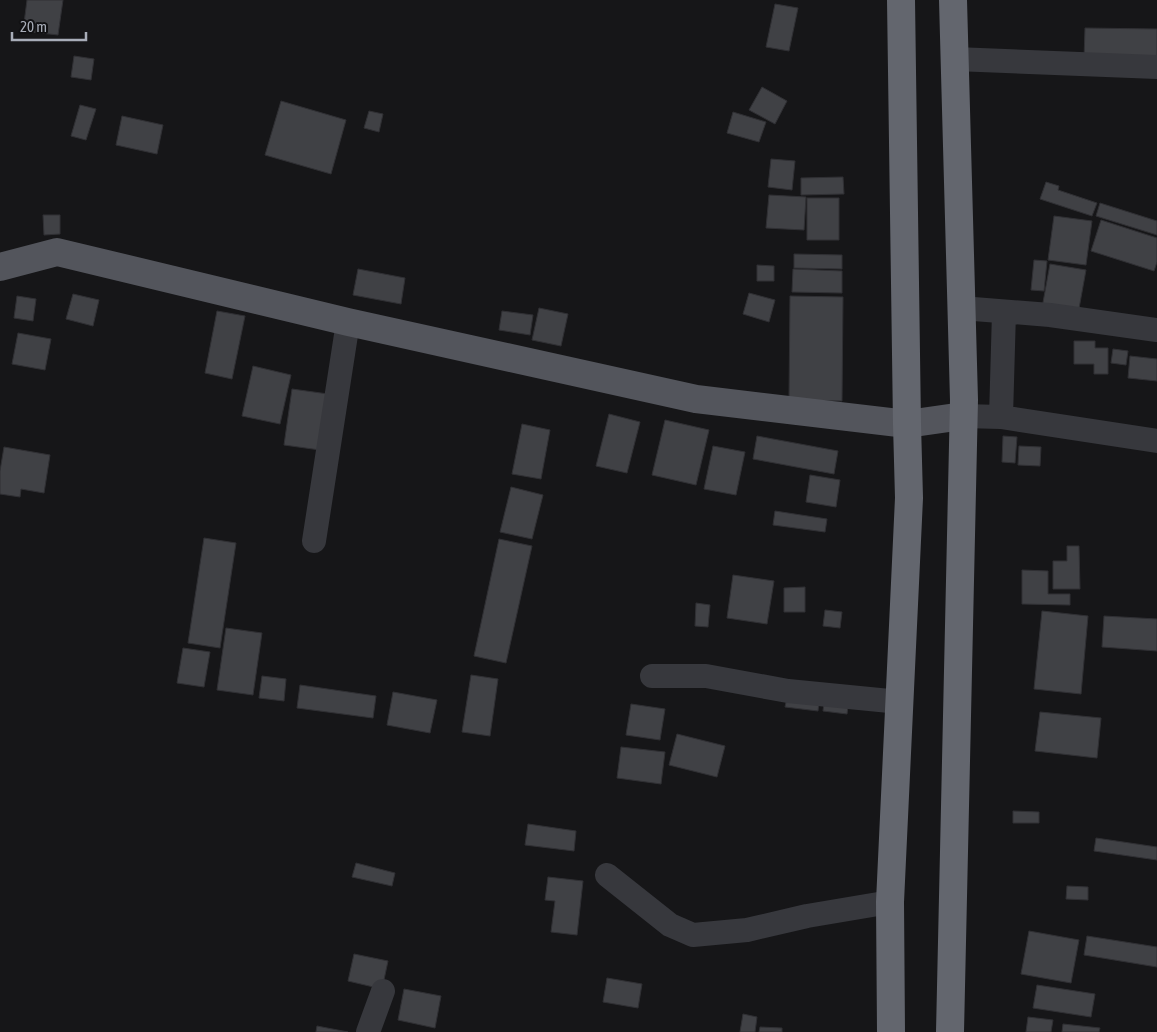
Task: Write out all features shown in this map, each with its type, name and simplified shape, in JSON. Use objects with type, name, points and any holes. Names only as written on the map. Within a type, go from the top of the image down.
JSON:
[{"type":"highway","points":[[891,1032],[890,902],[909,498],[901,0]]},
{"type":"highway","points":[[950,1032],[963,416],[953,0]]},
{"type":"main road","points":[[0,267],[57,252],[348,322],[696,399],[907,424],[963,416]]},
{"type":"street","points":[[955,59],[1157,68]]},
{"type":"street","points":[[961,308],[1050,315],[1157,330]]},
{"type":"street","points":[[1001,417],[1004,312]]},
{"type":"street","points":[[314,541],[348,322]]},
{"type":"street","points":[[963,416],[1001,417],[1157,441]]},
{"type":"street","points":[[652,676],[706,676],[788,691],[900,702]]},
{"type":"street","points":[[607,875],[670,925],[694,934],[747,930],[807,916],[890,902]]},
{"type":"street","points":[[368,1032],[383,991]]},
{"type":"building","points":[[27,0],[63,0],[58,35],[23,31]]},
{"type":"building","points":[[775,4],[798,8],[789,51],[766,47]]},
{"type":"building","points":[[1085,28],[1157,29],[1157,60],[1084,59]]},
{"type":"building","points":[[74,56],[94,59],[91,80],[71,77]]},
{"type":"building","points":[[762,87],[787,101],[775,124],[749,110]]},
{"type":"building","points":[[281,101],[346,120],[331,174],[265,155]]},
{"type":"building","points":[[80,105],[96,109],[86,140],[71,136]]},
{"type":"building","points":[[369,111],[383,114],[379,132],[364,128]]},
{"type":"building","points":[[733,112],[766,122],[759,142],[727,133]]},
{"type":"building","points":[[122,116],[163,125],[157,154],[116,145]]},
{"type":"building","points":[[771,159],[795,161],[792,190],[768,187]]},
{"type":"building","points":[[843,177],[844,194],[801,195],[801,178]]},
{"type":"building","points":[[1046,182],[1059,186],[1058,190],[1097,203],[1092,216],[1040,199]]},
{"type":"building","points":[[769,195],[806,197],[804,230],[766,228]]},
{"type":"building","points":[[807,198],[839,198],[839,240],[807,240]]},
{"type":"building","points":[[1100,203],[1157,221],[1157,235],[1096,216]]},
{"type":"building","points":[[43,215],[60,215],[60,234],[44,235]]},
{"type":"building","points":[[1054,216],[1092,221],[1086,265],[1048,260]]},
{"type":"building","points":[[1101,220],[1157,238],[1157,262],[1154,271],[1091,251]]},
{"type":"building","points":[[794,254],[842,255],[842,269],[794,268]]},
{"type":"building","points":[[1034,260],[1047,261],[1044,291],[1031,290]]},
{"type":"building","points":[[1050,264],[1086,270],[1078,314],[1042,308]]},
{"type":"building","points":[[757,265],[774,266],[774,281],[757,281]]},
{"type":"building","points":[[358,269],[405,278],[401,304],[353,295]]},
{"type":"building","points":[[793,269],[842,271],[842,293],[792,292]]},
{"type":"building","points":[[749,293],[775,300],[769,322],[743,314]]},
{"type":"building","points":[[73,294],[99,300],[93,326],[66,319]]},
{"type":"building","points":[[17,296],[36,299],[33,321],[14,318]]},
{"type":"building","points":[[790,296],[843,297],[842,401],[789,400]]},
{"type":"building","points":[[539,308],[568,314],[561,346],[532,340]]},
{"type":"building","points":[[217,311],[245,316],[232,379],[205,373]]},
{"type":"building","points":[[502,311],[533,315],[530,335],[499,330]]},
{"type":"building","points":[[18,333],[51,339],[45,370],[12,364]]},
{"type":"building","points":[[1074,341],[1095,341],[1095,348],[1108,348],[1108,374],[1094,374],[1094,364],[1074,364]]},
{"type":"building","points":[[1113,349],[1128,351],[1126,365],[1111,363]]},
{"type":"building","points":[[1130,356],[1157,359],[1157,381],[1128,378]]},
{"type":"building","points":[[253,366],[291,375],[280,424],[242,416]]},
{"type":"building","points":[[292,389],[328,394],[320,450],[284,445]]},
{"type":"building","points":[[609,414],[640,422],[627,473],[596,466]]},
{"type":"building","points":[[665,420],[709,430],[696,485],[652,475]]},
{"type":"building","points":[[522,424],[550,430],[541,479],[512,474]]},
{"type":"building","points":[[757,436],[838,451],[834,474],[753,459]]},
{"type":"building","points":[[1003,436],[1017,437],[1015,463],[1002,462]]},
{"type":"building","points":[[713,446],[745,452],[736,495],[704,489]]},
{"type":"building","points":[[1019,446],[1041,447],[1040,466],[1018,465]]},
{"type":"building","points":[[4,447],[50,455],[44,493],[21,489],[20,497],[0,494],[0,471]]},
{"type":"building","points":[[810,475],[840,480],[836,507],[806,502]]},
{"type":"building","points":[[511,487],[543,495],[532,539],[500,532]]},
{"type":"building","points":[[775,511],[827,519],[825,532],[773,525]]},
{"type":"building","points":[[204,538],[236,543],[220,648],[188,643]]},
{"type":"building","points":[[499,539],[532,546],[506,663],[474,656]]},
{"type":"building","points":[[1067,546],[1079,546],[1080,589],[1053,589],[1053,561],[1067,561]]},
{"type":"building","points":[[1022,570],[1048,571],[1048,594],[1070,594],[1070,605],[1022,604]]},
{"type":"building","points":[[733,575],[774,581],[767,624],[727,618]]},
{"type":"building","points":[[805,587],[805,612],[784,612],[784,588]]},
{"type":"building","points":[[696,603],[710,605],[708,627],[695,626]]},
{"type":"building","points":[[825,610],[842,612],[840,628],[823,626]]},
{"type":"building","points":[[1042,611],[1088,616],[1081,694],[1034,689]]},
{"type":"building","points":[[1104,616],[1157,619],[1157,651],[1102,647]]},
{"type":"building","points":[[226,628],[262,633],[253,695],[217,690]]},
{"type":"building","points":[[183,648],[210,652],[204,687],[177,683]]},
{"type":"building","points":[[471,675],[498,679],[490,736],[462,732]]},
{"type":"building","points":[[262,676],[286,679],[284,701],[259,698]]},
{"type":"building","points":[[300,685],[376,696],[373,718],[297,708]]},
{"type":"building","points":[[393,692],[437,700],[430,733],[387,725]]},
{"type":"building","points":[[787,698],[819,702],[818,711],[785,707]]},
{"type":"building","points":[[824,703],[848,706],[847,714],[823,711]]},
{"type":"building","points":[[631,704],[665,709],[660,740],[626,735]]},
{"type":"building","points":[[1040,712],[1101,718],[1097,758],[1035,751]]},
{"type":"building","points":[[677,734],[725,746],[717,777],[669,765]]},
{"type":"building","points":[[621,747],[665,752],[661,784],[617,778]]},
{"type":"building","points":[[1013,811],[1039,812],[1039,823],[1013,823]]},
{"type":"building","points":[[528,824],[576,831],[574,851],[525,845]]},
{"type":"building","points":[[1096,838],[1157,847],[1157,860],[1094,851]]},
{"type":"building","points":[[356,863],[395,873],[392,886],[352,877]]},
{"type":"building","points":[[548,877],[583,881],[577,935],[551,932],[555,901],[545,900]]},
{"type":"building","points":[[1067,886],[1088,887],[1088,900],[1066,899]]},
{"type":"building","points":[[1029,931],[1079,940],[1071,983],[1021,974]]},
{"type":"building","points":[[1087,936],[1157,947],[1157,967],[1084,955]]},
{"type":"building","points":[[354,954],[388,961],[382,989],[348,981]]},
{"type":"building","points":[[607,978],[642,984],[638,1008],[603,1002]]},
{"type":"building","points":[[1037,985],[1095,994],[1091,1017],[1033,1008]]},
{"type":"building","points":[[404,989],[441,996],[435,1028],[398,1020]]},
{"type":"building","points":[[743,1014],[757,1017],[755,1032],[740,1032]]},
{"type":"building","points":[[1028,1017],[1053,1020],[1051,1032],[1026,1032]]},
{"type":"building","points":[[1063,1024],[1100,1028],[1099,1032],[1062,1032]]},
{"type":"building","points":[[317,1026],[348,1032],[316,1032]]},
{"type":"building","points":[[760,1027],[782,1028],[782,1032],[759,1032]]}]
